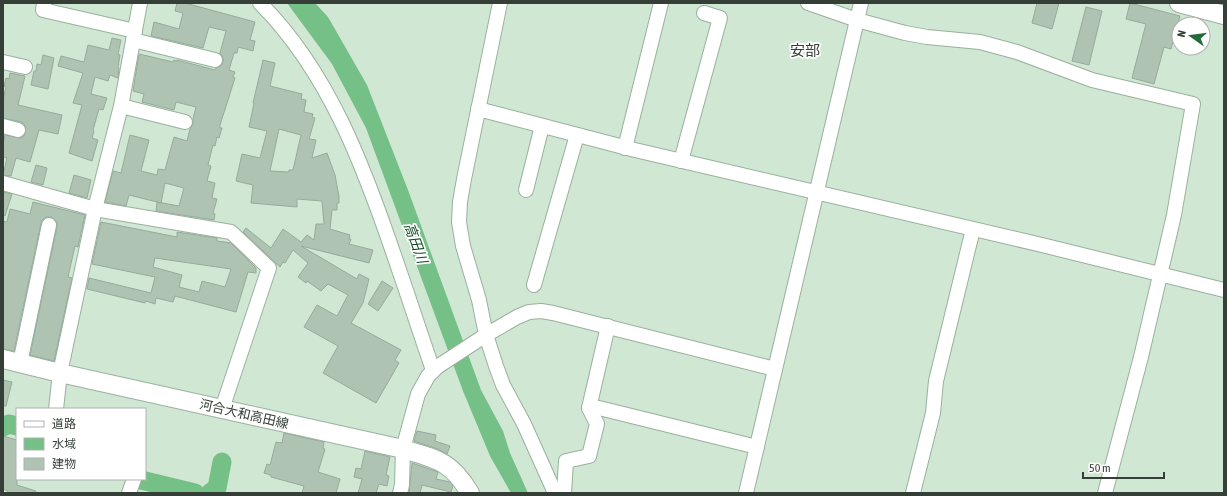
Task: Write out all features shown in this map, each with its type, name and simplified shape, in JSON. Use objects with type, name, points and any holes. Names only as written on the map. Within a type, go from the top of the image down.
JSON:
[{"type":"main road","points":[[1179,3],[1224,15]]},
{"type":"main road","name":"河合大和高田線","points":[[12,361],[403,450],[440,461],[454,470],[470,493]]},
{"type":"street","points":[[44,3],[43,10],[215,60]]},
{"type":"street","points":[[56,408],[60,373],[95,209],[121,106],[140,3]]},
{"type":"street","points":[[260,3],[282,26],[311,66],[352,142],[374,197],[435,369]]},
{"type":"street","points":[[500,3],[460,202],[459,222],[463,246],[479,300],[484,336],[503,385],[524,424],[555,493]]},
{"type":"street","points":[[625,148],[661,3]]},
{"type":"street","points":[[808,3],[857,20],[905,33],[927,37],[980,42],[1030,56],[1092,80],[1192,104],[1176,207],[1140,364],[1105,493]]},
{"type":"street","points":[[746,493],[861,3]]},
{"type":"street","points":[[681,161],[720,18],[704,13]]},
{"type":"street","points":[[3,62],[25,67]]},
{"type":"street","points":[[121,106],[185,122]]},
{"type":"street","points":[[478,109],[625,148],[973,229],[1224,290]]},
{"type":"street","points":[[3,126],[18,130]]},
{"type":"street","points":[[526,190],[542,126]]},
{"type":"street","points":[[534,285],[577,135]]},
{"type":"street","points":[[3,183],[95,209],[231,232],[269,268],[222,409]]},
{"type":"street","points":[[12,361],[49,225]]},
{"type":"street","points":[[914,493],[933,413],[936,381],[973,229]]},
{"type":"street","points":[[400,493],[402,485],[403,450],[418,394],[428,376],[435,369],[484,336],[517,317],[529,312],[541,311],[554,313],[775,369]]},
{"type":"street","points":[[564,493],[566,461],[589,456],[597,424],[589,408],[608,326]]},
{"type":"street","points":[[589,408],[599,408],[757,448]]},
{"type":"water","name":"高田川","points":[[287,3],[315,3],[328,17],[367,85],[408,190],[481,390],[503,431],[510,453],[528,493],[511,493],[490,456],[463,391],[366,128],[332,64]]},
{"type":"building","points":[[177,3],[185,3],[255,22],[250,40],[255,41],[253,51],[238,47],[237,53],[234,53],[229,70],[235,72],[233,77],[235,78],[220,125],[220,128],[222,128],[219,138],[217,137],[215,146],[213,145],[208,165],[211,166],[207,181],[215,183],[212,198],[217,199],[213,213],[215,214],[214,220],[156,211],[157,202],[129,195],[126,206],[105,202],[113,171],[121,173],[130,135],[149,140],[141,171],[157,175],[158,169],[165,170],[174,137],[187,141],[193,124],[196,107],[176,102],[174,110],[142,102],[144,94],[133,91],[139,54],[173,62],[174,60],[177,60],[215,70],[221,66],[223,62],[223,57],[220,53],[226,31],[209,27],[203,48],[151,36],[154,22],[179,29],[183,13],[175,11]],"holes":[[[165,183],[184,188],[179,206],[161,203]]]},
{"type":"building","points":[[1037,3],[1059,3],[1052,29],[1032,23]]},
{"type":"building","points":[[1130,3],[1180,16],[1171,16],[1171,49],[1164,47],[1154,84],[1132,78],[1146,24],[1126,19]]},
{"type":"building","points":[[1086,7],[1102,11],[1089,65],[1072,61]]},
{"type":"building","points":[[112,38],[121,40],[118,54],[120,55],[118,78],[110,75],[108,81],[95,77],[91,94],[107,98],[103,110],[99,109],[93,130],[92,138],[98,140],[92,161],[69,153],[82,105],[73,103],[83,73],[58,66],[61,56],[84,62],[88,45],[109,50]]},
{"type":"building","points":[[43,55],[54,58],[48,89],[31,85],[34,71],[36,71],[37,64],[41,65]]},
{"type":"building","points":[[263,60],[275,63],[270,86],[302,94],[301,99],[306,100],[304,112],[313,114],[312,117],[315,118],[309,139],[316,140],[312,158],[327,153],[335,175],[339,203],[337,203],[337,210],[332,210],[330,229],[350,235],[349,239],[351,239],[349,244],[373,250],[369,263],[301,246],[357,279],[359,274],[369,279],[363,303],[351,323],[401,350],[395,360],[399,363],[376,403],[323,373],[338,346],[304,327],[317,305],[337,316],[348,295],[328,284],[321,291],[307,281],[306,283],[298,277],[308,263],[293,250],[285,263],[283,262],[280,267],[243,232],[246,228],[271,248],[283,229],[301,242],[307,235],[314,240],[316,224],[324,224],[322,201],[297,199],[297,207],[251,203],[253,185],[236,181],[242,154],[260,158],[267,131],[249,127]],"holes":[[[279,129],[301,135],[293,170],[289,170],[289,172],[270,171]]]},
{"type":"building","points":[[10,73],[25,76],[18,105],[62,115],[58,134],[39,130],[30,162],[16,158],[11,176],[3,175],[7,158],[3,157],[5,135],[21,138],[24,136],[26,128],[21,122],[3,118],[3,100],[6,87],[4,86],[6,78],[9,79]]},
{"type":"building","points":[[36,165],[47,168],[43,185],[31,182]]},
{"type":"building","points":[[74,175],[91,180],[87,198],[69,193]]},
{"type":"building","points":[[3,192],[12,194],[5,216],[3,215]]},
{"type":"building","points":[[33,202],[85,215],[78,247],[75,246],[68,277],[72,278],[54,361],[30,355],[57,227],[57,222],[51,217],[46,217],[41,223],[14,351],[3,349],[3,221],[7,222],[10,209],[30,214]]},
{"type":"building","points":[[101,222],[177,237],[177,232],[217,238],[217,241],[231,243],[256,268],[256,273],[248,272],[236,312],[175,296],[173,302],[156,298],[155,304],[87,289],[89,278],[151,293],[155,277],[92,264]],"holes":[[[155,258],[231,269],[225,287],[202,281],[199,292],[179,287],[182,275],[153,267]]]},
{"type":"building","points":[[382,281],[393,288],[378,311],[368,304]]},
{"type":"building","points":[[3,380],[12,382],[6,406],[3,406]]},
{"type":"building","points":[[417,431],[436,435],[435,441],[450,446],[447,454],[438,449],[414,441]]},
{"type":"building","points":[[284,433],[324,442],[323,448],[325,449],[318,472],[340,479],[336,493],[302,493],[304,486],[271,477],[271,475],[264,473],[267,464],[270,465],[276,442],[282,443]]},
{"type":"building","points":[[3,436],[16,440],[17,485],[36,491],[35,493],[7,493],[8,491],[3,489]]},
{"type":"building","points":[[365,451],[390,457],[386,475],[389,476],[387,486],[379,484],[376,493],[358,493],[362,479],[354,477],[356,468],[361,469]]},
{"type":"building","points":[[412,463],[438,472],[436,479],[450,482],[453,486],[451,492],[422,485],[420,493],[409,493]]},
{"type":"waterway","points":[[3,427],[9,424],[16,426]]},
{"type":"waterway","points":[[210,493],[217,488],[222,462]]},
{"type":"waterway","points":[[141,480],[195,493]]},
{"type":"district","name":"安部","points":[[805,50]]}]
